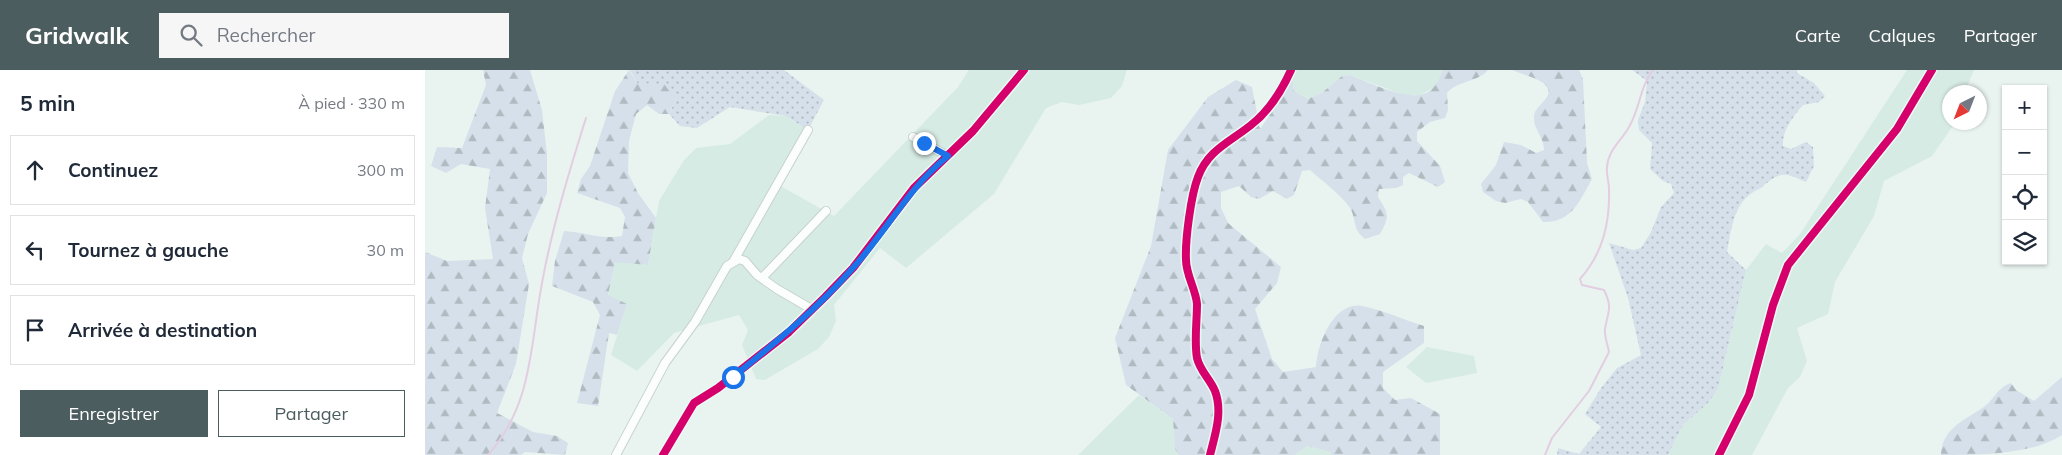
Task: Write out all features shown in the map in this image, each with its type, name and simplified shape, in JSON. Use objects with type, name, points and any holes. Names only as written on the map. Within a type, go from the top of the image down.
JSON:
[{"type":"street","points":[[663,455],[694,403],[719,388],[789,332],[813,310],[853,268],[914,188],[929,171],[948,156],[973,131],[1024,70]]},
{"type":"street","points":[[1210,455],[1217,423],[1218,404],[1215,391],[1202,372],[1197,357],[1197,302],[1186,261],[1191,208],[1197,178],[1205,162],[1219,146],[1252,125],[1278,94],[1291,70]]},
{"type":"street","points":[[1719,455],[1749,395],[1773,305],[1788,265],[1897,129],[1932,70]]},
{"type":"street","points":[[733,262],[807,130]]},
{"type":"street","points":[[913,137],[948,156]]},
{"type":"street","points":[[762,278],[826,211]]},
{"type":"street","points":[[616,455],[665,363],[695,322],[727,266],[739,259],[745,261],[762,278],[813,310]]},
{"type":"street","points":[[623,443],[623,455]]},
{"type":"shaded area","points":[[969,70],[1127,70],[1122,86],[1111,98],[1079,105],[1062,102],[1046,108],[994,194],[906,268],[880,248],[834,305],[836,321],[829,337],[818,349],[765,380],[756,379],[742,345],[748,330],[739,315],[674,333],[637,371],[611,355],[627,304],[608,296],[615,261],[648,265],[659,201],[684,160],[696,148],[730,144],[769,115],[786,116],[808,130],[777,184],[834,216],[958,87]]},
{"type":"shaded area","points":[[1291,70],[1443,70],[1435,87],[1420,95],[1404,95],[1350,75],[1342,76],[1323,92],[1308,99],[1294,91]]},
{"type":"shaded area","points":[[1907,70],[1974,70],[1968,85],[1942,85],[1942,130],[1950,130],[1932,156],[1884,181],[1874,216],[1835,282],[1828,314],[1797,328],[1807,361],[1800,377],[1788,388],[1752,455],[1668,455],[1683,425],[1708,403],[1718,389],[1746,270],[1766,244],[1782,253],[1800,234]]},
{"type":"shaded area","points":[[1427,347],[1474,356],[1477,373],[1426,383],[1406,367]]},
{"type":"shaded area","points":[[1139,395],[1173,419],[1175,449],[1179,455],[1078,455]]},
{"type":"shaded area","points":[[1307,446],[1332,452],[1331,455],[1295,455]]},
{"type":"green space","points":[[483,70],[530,70],[542,110],[547,154],[547,193],[528,234],[522,258],[529,284],[516,364],[497,413],[533,432],[557,436],[568,443],[565,455],[525,452],[521,455],[425,455],[425,252],[447,261],[493,259],[485,208],[490,169],[461,164],[446,173],[431,166],[437,147],[462,148],[486,85]]},
{"type":"green space","points":[[629,70],[637,83],[664,84],[676,99],[669,114],[659,114],[647,105],[636,114],[629,141],[628,173],[638,193],[656,218],[648,265],[615,262],[608,295],[627,304],[617,335],[609,333],[598,406],[577,403],[600,315],[593,302],[552,286],[555,261],[564,231],[600,236],[622,236],[625,217],[620,208],[577,193],[581,179],[590,166],[615,91]]},
{"type":"green space","points":[[630,70],[784,70],[824,100],[808,130],[786,116],[730,107],[697,128],[680,126],[669,114],[676,99],[637,83]]},
{"type":"green space","points":[[1443,70],[1488,70],[1479,77],[1451,89],[1447,93],[1448,110],[1445,118],[1430,122],[1417,132],[1417,141],[1440,166],[1445,182],[1438,187],[1409,173],[1403,177],[1403,185],[1396,188],[1379,189],[1378,197],[1387,215],[1380,234],[1365,239],[1361,236],[1357,230],[1352,212],[1345,201],[1310,170],[1302,171],[1294,195],[1287,199],[1273,191],[1259,199],[1251,197],[1239,186],[1221,192],[1221,208],[1228,223],[1281,267],[1277,283],[1255,309],[1272,359],[1283,372],[1316,367],[1323,337],[1329,326],[1343,310],[1352,306],[1370,308],[1424,326],[1424,343],[1383,372],[1383,388],[1395,400],[1411,398],[1440,414],[1440,455],[1331,455],[1331,452],[1307,446],[1295,455],[1179,455],[1175,449],[1173,419],[1126,385],[1115,338],[1151,246],[1168,150],[1208,97],[1236,80],[1252,87],[1260,129],[1281,99],[1291,71],[1294,91],[1308,99],[1323,92],[1342,76],[1350,75],[1389,90],[1410,95],[1420,95],[1433,88]]},
{"type":"green space","points":[[1513,70],[1579,70],[1583,79],[1587,163],[1592,179],[1574,209],[1561,219],[1543,222],[1528,202],[1521,199],[1505,203],[1496,201],[1483,192],[1481,184],[1496,165],[1504,142],[1521,145],[1536,153],[1544,150],[1544,145],[1535,125],[1534,115],[1548,94],[1548,89],[1539,80]]},
{"type":"green space","points":[[1632,70],[1797,70],[1797,73],[1814,83],[1825,96],[1819,102],[1803,105],[1786,129],[1783,146],[1791,149],[1806,142],[1813,147],[1814,166],[1806,182],[1793,176],[1778,176],[1753,192],[1741,204],[1734,220],[1727,252],[1746,270],[1718,389],[1708,403],[1683,425],[1668,455],[1557,455],[1558,448],[1579,454],[1601,427],[1585,414],[1601,388],[1617,368],[1641,355],[1628,298],[1609,243],[1633,250],[1641,248],[1651,232],[1661,207],[1674,193],[1671,184],[1663,181],[1650,169],[1652,143],[1639,130],[1638,120],[1645,102],[1647,81]]},
{"type":"green space","points":[[2062,377],[2062,435],[2050,442],[2021,450],[1989,454],[1941,455],[1942,445],[1950,431],[1985,406],[2003,387],[2011,383],[2016,390],[2034,401]]},
{"type":"waterway","points":[[1545,455],[1552,438],[1589,391],[1609,352],[1605,332],[1609,310],[1607,296],[1604,290],[1582,285],[1580,279],[1600,248],[1606,226],[1609,202],[1607,170],[1610,155],[1633,120],[1645,83],[1653,70]]},
{"type":"waterway","points":[[488,455],[503,436],[522,395],[532,352],[542,283],[551,242],[567,179],[586,118]]},
{"type":"cycle path","points":[[663,455],[694,403],[718,388],[789,332],[825,297],[853,268],[914,188],[973,131],[1024,70]]},
{"type":"cycle path","points":[[1210,455],[1216,431],[1218,407],[1215,391],[1200,367],[1197,358],[1197,304],[1186,260],[1193,195],[1198,177],[1208,160],[1220,147],[1251,125],[1264,113],[1279,92],[1291,70]]},
{"type":"cycle path","points":[[1719,455],[1749,395],[1773,305],[1788,265],[1897,129],[1932,70]]},
{"type":"route","points":[[733,377],[789,332],[825,297],[853,268],[914,188],[929,171],[948,156],[924,143]]}]
